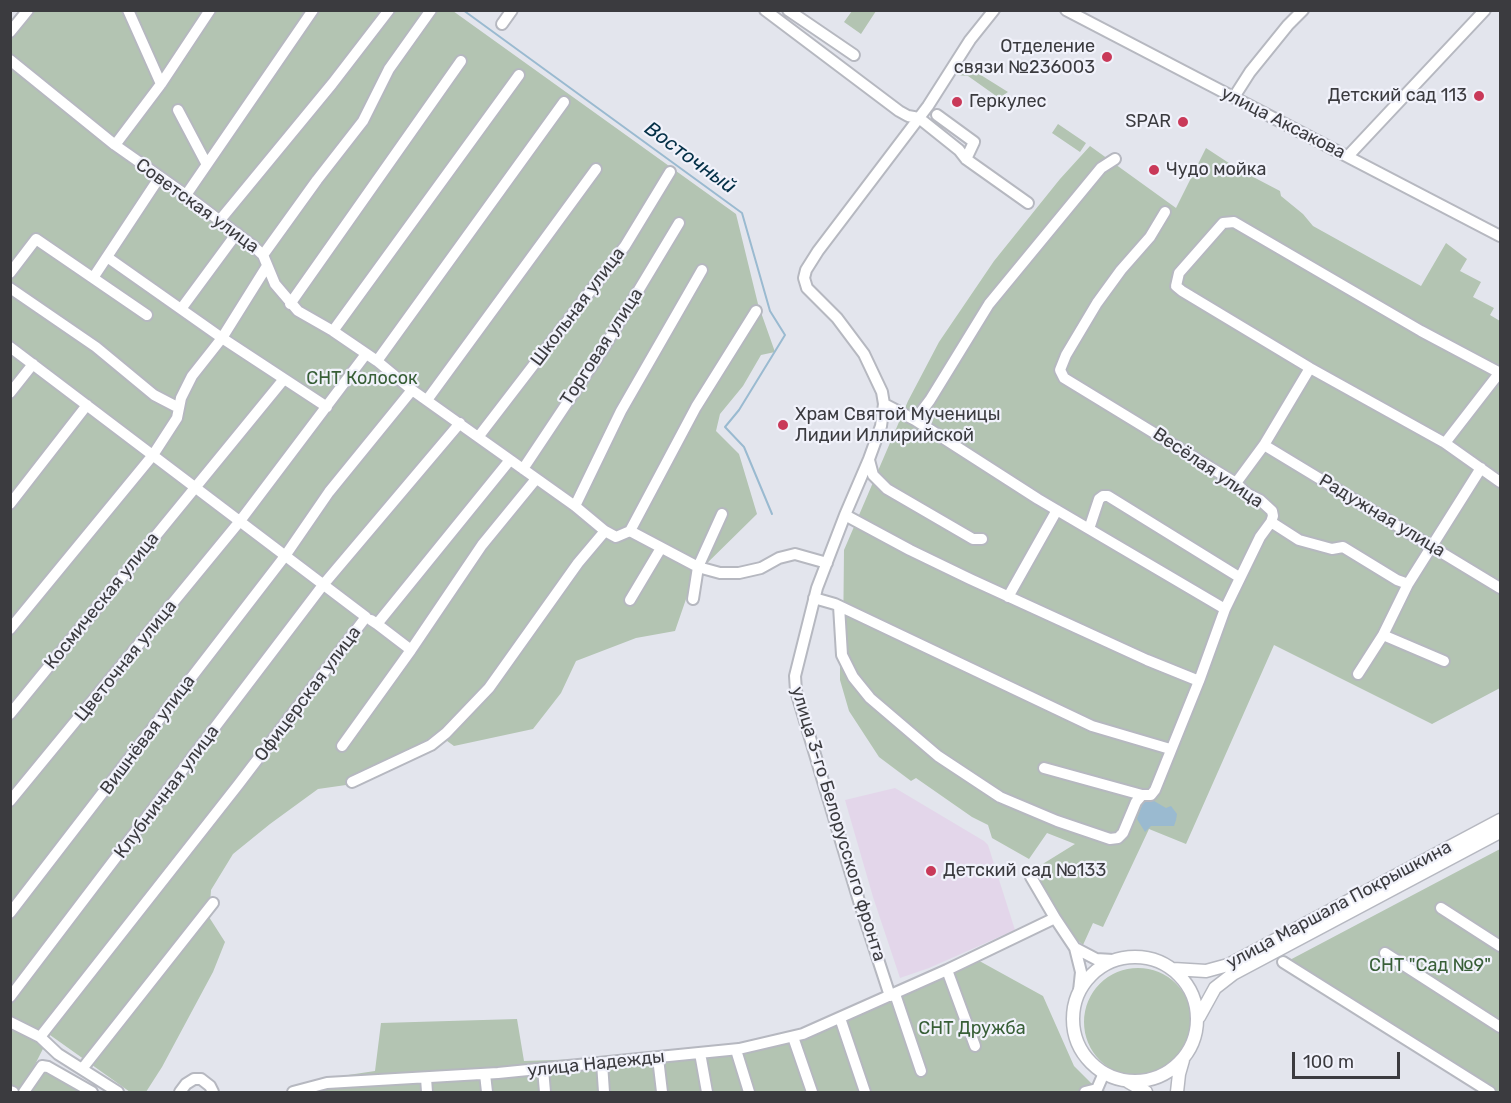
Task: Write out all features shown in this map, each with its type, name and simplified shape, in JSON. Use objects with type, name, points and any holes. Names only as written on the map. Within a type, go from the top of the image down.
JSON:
[{"type":"main road","name":"улица Маршала Покрышкина","points":[[1173,969],[1206,971],[1228,965],[1500,820]]},
{"type":"main road","name":"улица Маршала Покрышкина","points":[[1198,1020],[1211,993],[1218,984],[1233,974],[1500,832]]},
{"type":"main road","points":[[1146,1092],[1126,1080],[1104,1073],[1086,1058],[1076,1037],[1073,1014],[1079,991],[1093,972],[1113,960],[1129,957],[1144,957],[1159,961],[1173,969],[1191,990],[1198,1020],[1195,1036],[1179,1074],[1177,1092]]},
{"type":"main road","points":[[1126,1080],[1146,1080],[1161,1076],[1174,1068],[1185,1056]]},
{"type":"street","points":[[10,32],[28,10]]},
{"type":"street","points":[[128,10],[161,84]]},
{"type":"street","points":[[115,145],[161,84],[210,10]]},
{"type":"street","points":[[186,195],[313,10]]},
{"type":"street","points":[[220,220],[332,84],[389,10]]},
{"type":"street","points":[[10,629],[153,455],[177,418],[181,398],[192,376],[222,338],[265,261],[317,180],[363,121],[389,69],[432,10]]},
{"type":"street","points":[[502,24],[512,10]]},
{"type":"street","points":[[765,10],[899,111],[919,118],[959,150],[966,159],[1028,203]]},
{"type":"street","points":[[788,10],[854,56]]},
{"type":"street","points":[[994,10],[970,40],[944,84],[814,257],[804,278],[807,288],[837,318],[864,354],[882,392],[884,404],[915,420],[1089,530],[1225,609]]},
{"type":"street","name":"улица Аксакова","points":[[1066,10],[1500,236]]},
{"type":"street","points":[[1234,97],[1250,72],[1303,10]]},
{"type":"street","points":[[1348,156],[1485,10]]},
{"type":"street","name":"Советская улица","points":[[10,60],[115,145],[237,233],[265,261],[274,284],[298,311],[333,331],[377,361],[412,390],[479,436],[605,531]]},
{"type":"street","points":[[290,304],[461,61]]},
{"type":"street","points":[[333,331],[519,75]]},
{"type":"street","points":[[377,361],[564,102]]},
{"type":"street","points":[[178,110],[206,163]]},
{"type":"street","points":[[937,116],[974,142],[966,159]]},
{"type":"street","points":[[915,420],[930,400],[989,304],[1101,168],[1114,159]]},
{"type":"street","points":[[427,400],[596,169]]},
{"type":"street","name":"Школьная улица","points":[[479,436],[625,246],[670,172]]},
{"type":"street","points":[[93,278],[159,178]]},
{"type":"street","name":"Весёлая улица","points":[[1165,212],[1150,237],[1120,270],[1097,303],[1066,355],[1060,370],[1064,378],[1236,483],[1246,493],[1260,500],[1272,510],[1271,522],[1299,540],[1332,549],[1343,547],[1397,580],[1408,584]]},
{"type":"street","points":[[1445,444],[1500,372],[1421,331],[1234,222],[1223,224],[1179,273],[1176,286],[1182,291],[1310,368],[1445,444],[1500,482]]},
{"type":"street","name":"Торговая улица","points":[[523,470],[606,346],[678,223]]},
{"type":"street","points":[[181,309],[237,233]]},
{"type":"street","points":[[10,273],[36,239],[147,315]]},
{"type":"street","points":[[107,257],[222,338],[327,407]]},
{"type":"street","points":[[575,507],[621,411],[702,270]]},
{"type":"street","points":[[10,288],[96,347],[154,395],[179,408]]},
{"type":"street","points":[[352,782],[431,745],[446,733],[489,688],[578,563],[605,531],[616,537],[630,531],[696,407],[756,311]]},
{"type":"street","name":"Офицерская улица","points":[[10,346],[366,617],[245,776],[40,1037]]},
{"type":"street","name":"Цветочная улица","points":[[10,801],[240,521],[366,354]]},
{"type":"street","points":[[10,393],[33,364]]},
{"type":"street","points":[[1236,483],[1264,445],[1310,368]]},
{"type":"street","name":"Космическая улица","points":[[10,714],[284,379]]},
{"type":"street","name":"Вишнёвая улица","points":[[10,913],[285,556],[329,492],[412,390]]},
{"type":"street","name":"улица 3-го Белорусского фронта","points":[[884,404],[881,426],[814,598],[795,676],[796,691],[859,901],[921,1071]]},
{"type":"street","points":[[10,504],[87,405]]},
{"type":"street","name":"Клубничная улица","points":[[10,997],[323,585],[460,423]]},
{"type":"street","name":"Радужная улица","points":[[1264,445],[1500,588]]},
{"type":"street","points":[[869,459],[873,475],[887,489],[973,538],[982,539]]},
{"type":"street","points":[[377,624],[510,460]]},
{"type":"street","points":[[1358,674],[1383,635],[1408,584],[1481,468]]},
{"type":"street","points":[[342,746],[482,546],[536,479]]},
{"type":"street","points":[[1089,530],[1099,499],[1108,496],[1239,577]]},
{"type":"street","points":[[1008,597],[1057,510]]},
{"type":"street","points":[[693,599],[698,567],[722,514]]},
{"type":"street","points":[[845,515],[910,550],[1008,597],[1199,681]]},
{"type":"street","points":[[1044,768],[1142,795],[1151,795],[1199,681],[1239,577],[1260,537],[1271,522]]},
{"type":"street","points":[[630,531],[698,567],[720,573],[739,573],[761,568],[779,558],[795,554],[827,563]]},
{"type":"street","points":[[630,600],[661,548]]},
{"type":"street","points":[[814,598],[839,606],[1092,726],[1170,749]]},
{"type":"street","points":[[839,606],[842,655],[853,677],[870,698],[938,756],[999,796],[1057,822],[1110,839],[1118,838],[1123,833],[1136,802],[1142,795]]},
{"type":"street","points":[[366,617],[411,650]]},
{"type":"street","points":[[1383,635],[1444,661]]},
{"type":"street","points":[[1031,877],[1075,948],[1081,972],[1079,991]]},
{"type":"street","points":[[82,1069],[213,903]]},
{"type":"street","points":[[1441,908],[1500,946]]},
{"type":"street","name":"улица Надежды","points":[[300,1092],[327,1083],[372,1087],[426,1078],[736,1050],[793,1037],[893,995],[1055,918]]},
{"type":"street","points":[[1075,948],[1096,959],[1113,960]]},
{"type":"street","points":[[1385,953],[1500,1027]]},
{"type":"street","points":[[1283,962],[1490,1092]]},
{"type":"street","points":[[947,970],[975,1046]]},
{"type":"street","points":[[840,1018],[865,1092]]},
{"type":"street","points":[[10,1022],[40,1037],[58,1054],[118,1092]]},
{"type":"street","points":[[793,1037],[813,1092]]},
{"type":"street","points":[[736,1050],[749,1092]]},
{"type":"street","points":[[700,1053],[707,1092]]},
{"type":"street","points":[[658,1058],[662,1092]]},
{"type":"street","points":[[602,1063],[604,1092]]},
{"type":"street","points":[[24,1092],[42,1066],[48,1067],[91,1092]]},
{"type":"street","points":[[543,1069],[545,1092]]},
{"type":"street","points":[[1085,1092],[1097,1089],[1104,1073]]},
{"type":"street","points":[[485,1074],[486,1092]]},
{"type":"street","points":[[426,1078],[427,1092]]},
{"type":"street","points":[[180,1092],[186,1084],[195,1079],[201,1079],[210,1086],[213,1092]]},
{"type":"shaded area","name":"Детский сад №133","points":[[895,788],[988,845],[1015,930],[929,968],[900,978],[873,897],[845,800]]},
{"type":"green space","name":"СНТ Колосок","points":[[32,11],[453,11],[736,214],[758,304],[775,352],[761,355],[743,386],[720,414],[716,431],[739,454],[757,514],[694,576],[675,631],[636,638],[576,661],[561,693],[533,729],[454,746],[436,733],[393,765],[353,784],[318,789],[233,854],[211,890],[209,917],[225,942],[213,972],[146,1092],[130,1092],[50,1035],[21,1092],[11,1092],[10,38]]},
{"type":"green space","points":[[852,11],[876,11],[861,34],[844,22]]},
{"type":"green space","points":[[961,66],[968,67],[1008,92],[999,98],[968,76],[956,75]]},
{"type":"green space","points":[[1058,124],[1086,143],[1080,152],[1052,133]]},
{"type":"green space","points":[[1090,146],[1176,208],[1206,148],[1238,169],[1280,191],[1281,196],[1303,214],[1313,226],[1421,286],[1446,243],[1467,259],[1460,271],[1481,282],[1473,297],[1494,308],[1490,315],[1500,321],[1500,688],[1432,724],[1274,645],[1186,844],[1149,829],[1103,927],[1093,923],[1083,945],[1068,932],[1033,870],[1075,844],[1047,833],[1029,859],[992,838],[988,825],[972,817],[916,778],[911,781],[879,757],[849,711],[840,680],[840,664],[843,646],[844,550],[908,401],[939,342],[994,261],[1060,179]]},
{"type":"green space","name":"СНТ \"Сад №9\"","points":[[1500,849],[1500,1092],[1491,1092],[1286,962]]},
{"type":"green space","name":"СНТ Дружба","points":[[974,958],[1043,996],[1074,1066],[1097,1089],[1110,1092],[288,1092],[328,1078],[375,1071],[381,1023],[517,1019],[524,1061],[702,1055],[799,1030]]},
{"type":"green space","points":[[1138,968],[1159,972],[1176,984],[1188,1001],[1192,1022],[1188,1043],[1176,1060],[1159,1072],[1138,1076],[1117,1072],[1100,1060],[1088,1043],[1084,1022],[1088,1001],[1100,984],[1117,972]]},
{"type":"green space","points":[[44,1065],[88,1092],[22,1092]]},
{"type":"water","points":[[1155,797],[1154,801],[1166,808],[1171,806],[1177,814],[1176,820],[1174,826],[1151,826],[1145,832],[1137,819],[1143,803]]},
{"type":"waterway","name":"Восточный","points":[[463,10],[742,213],[770,311],[785,335],[739,410],[725,427],[744,447],[772,514]]},
{"type":"place","name":"Отделение связи №236003","points":[[1107,57]]},
{"type":"place","name":"Детский сад 113","points":[[1479,96]]},
{"type":"place","name":"Геркулес","points":[[957,102]]},
{"type":"place","name":"SPAR","points":[[1183,122]]},
{"type":"place","name":"Чудо мойка","points":[[1154,170]]},
{"type":"place","name":"Храм Святой Мученицы Лидии Иллирийской","points":[[783,425]]},
{"type":"place","name":"Детский сад №133","points":[[931,871]]}]
